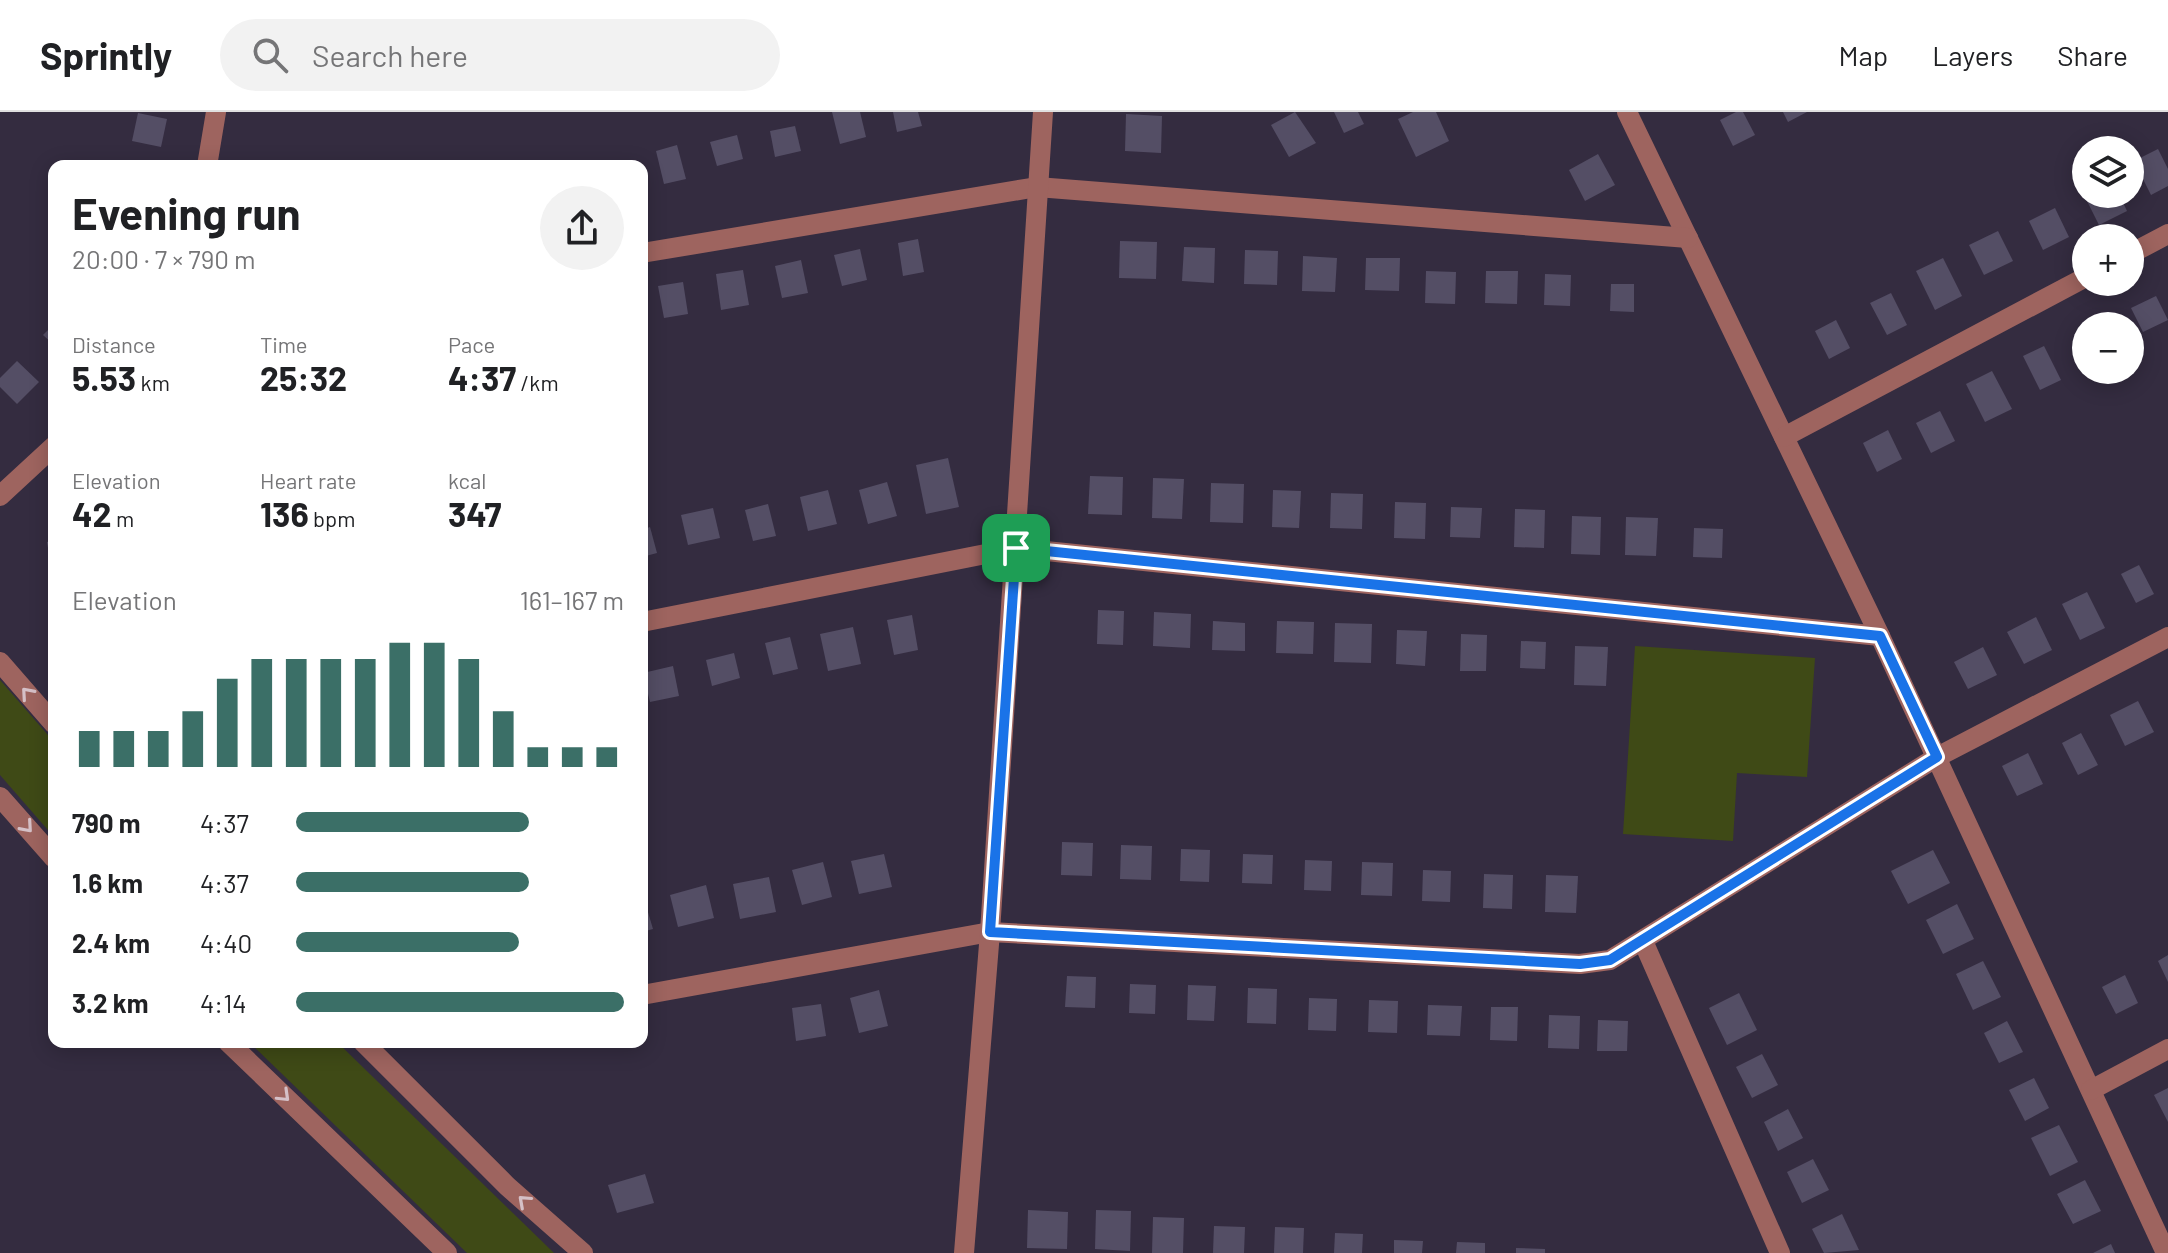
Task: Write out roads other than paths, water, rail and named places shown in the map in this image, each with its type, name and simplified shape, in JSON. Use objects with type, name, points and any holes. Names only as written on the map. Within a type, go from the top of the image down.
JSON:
[{"type":"street","points":[[208,160],[216,112]]},
{"type":"street","points":[[964,1253],[990,932],[1043,112]]},
{"type":"street","points":[[1629,112],[1937,757],[2166,1253]]},
{"type":"street","points":[[648,252],[1037,187],[1688,238]]},
{"type":"street","points":[[2144,247],[2168,234]]},
{"type":"street","points":[[1784,437],[2072,284]]},
{"type":"street","points":[[0,496],[48,452]]},
{"type":"street","points":[[648,621],[1016,548],[1880,636]]},
{"type":"street","points":[[648,994],[990,932],[1580,964],[1610,960],[1937,757],[2168,637]]},
{"type":"street","points":[[0,662],[48,717]]},
{"type":"street","points":[[0,797],[48,851]]},
{"type":"street","points":[[1643,941],[1780,1253]]},
{"type":"street","points":[[234,1048],[447,1253]]},
{"type":"street","points":[[377,1048],[507,1186],[583,1253]]},
{"type":"street","points":[[2091,1090],[2168,1049]]}]
